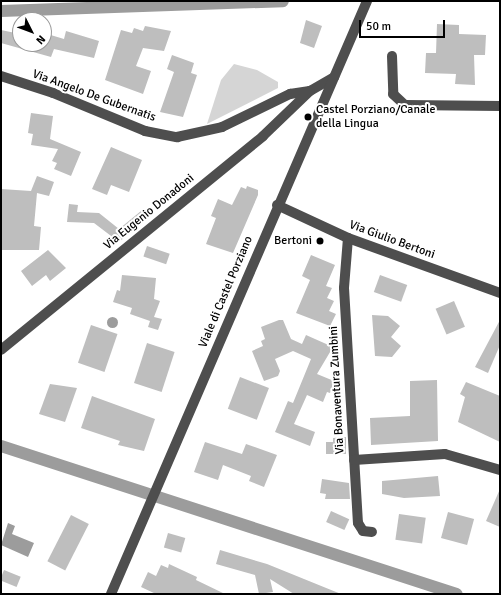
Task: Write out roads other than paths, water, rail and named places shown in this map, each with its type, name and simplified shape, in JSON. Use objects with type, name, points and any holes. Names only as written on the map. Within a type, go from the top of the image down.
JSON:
[{"type":"street","name":"Viale di Castel Porziano","points":[[111,594],[277,205],[367,1]]},
{"type":"street","points":[[392,56],[393,94],[405,105],[500,106]]},
{"type":"street","name":"Via Angelo De Gubernatis","points":[[1,76],[52,93],[145,131],[178,137],[222,127],[290,94],[310,90],[334,77]]},
{"type":"street","name":"Via Eugenio Donadoni","points":[[1,350],[263,136],[310,90]]},
{"type":"street","name":"Via Giulio Bertoni","points":[[277,205],[348,238],[500,293]]},
{"type":"street","name":"Via Bonaventura Zumbini","points":[[348,238],[344,288],[358,525],[364,531],[372,532]]},
{"type":"street","points":[[354,460],[445,454],[500,470]]},
{"type":"waterway","points":[[1,11],[283,1]]},
{"type":"waterway","points":[[1,446],[457,594]]},
{"type":"place","name":"Castel Porziano/Canale della Lingua","points":[[308,117]]},
{"type":"place","name":"Bertoni","points":[[320,241]]}]
